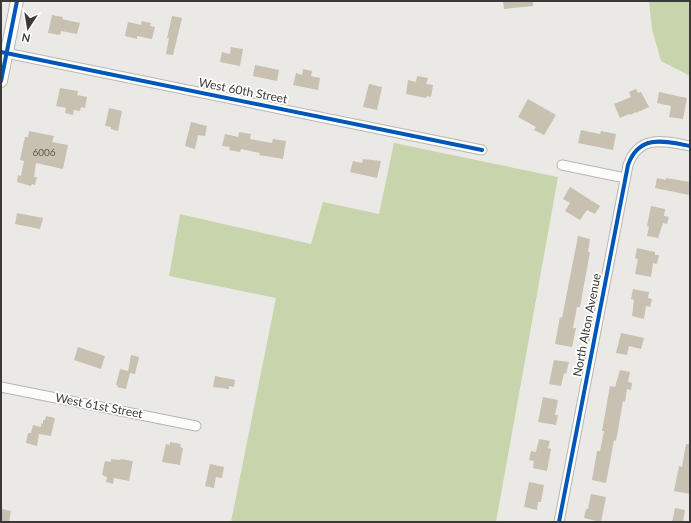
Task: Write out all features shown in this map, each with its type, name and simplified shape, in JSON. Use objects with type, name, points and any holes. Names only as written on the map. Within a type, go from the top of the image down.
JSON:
[{"type":"main road","points":[[1,81],[4,53],[17,1]]},
{"type":"street","name":"West 60th Street","points":[[4,53],[482,150]]},
{"type":"street","name":"North Alton Avenue","points":[[559,522],[625,178],[630,160],[634,153],[644,145],[651,142],[665,141],[690,146]]},
{"type":"street","points":[[562,165],[625,178]]},
{"type":"street","name":"West 61st Street","points":[[1,387],[196,426]]},
{"type":"green space","points":[[649,1],[690,1],[690,76],[661,61],[652,29]]},
{"type":"green space","points":[[394,143],[558,177],[496,522],[231,522],[276,298],[169,276],[180,214],[311,244],[323,202],[379,214]]},
{"type":"building","points":[[503,1],[533,1],[533,6],[504,9]]},
{"type":"building","points":[[52,15],[80,23],[77,34],[61,31],[60,35],[48,33]]},
{"type":"building","points":[[172,16],[182,18],[173,55],[166,54],[169,38],[167,38]]},
{"type":"building","points":[[142,21],[151,23],[150,26],[155,27],[152,39],[137,36],[137,39],[125,36],[128,22],[141,25]]},
{"type":"building","points":[[231,47],[243,49],[240,66],[220,62],[222,52],[230,54]]},
{"type":"building","points":[[255,65],[279,70],[277,81],[253,76]]},
{"type":"building","points":[[303,69],[312,71],[311,76],[320,78],[318,90],[293,85],[296,73],[302,75]]},
{"type":"building","points":[[417,76],[428,78],[426,84],[433,85],[431,97],[427,96],[426,98],[406,94],[408,80],[416,82]]},
{"type":"building","points":[[369,84],[382,87],[377,110],[363,107]]},
{"type":"building","points":[[60,88],[78,91],[77,95],[87,97],[85,108],[81,107],[80,111],[74,110],[73,115],[65,113],[66,108],[56,106]]},
{"type":"building","points":[[636,89],[638,93],[641,92],[649,107],[620,118],[614,104],[631,97],[629,92]]},
{"type":"building","points":[[659,92],[687,98],[683,119],[669,117],[671,106],[657,103]]},
{"type":"building","points":[[528,99],[556,115],[544,135],[534,130],[536,127],[518,117]]},
{"type":"building","points":[[109,108],[122,111],[118,131],[111,129],[111,127],[105,126]]},
{"type":"building","points":[[191,122],[207,126],[205,136],[198,135],[195,149],[185,146]]},
{"type":"building","points":[[581,130],[600,134],[601,131],[616,134],[613,150],[578,143]]},
{"type":"building","points":[[29,131],[54,136],[52,142],[68,145],[63,169],[36,163],[34,177],[37,177],[35,185],[32,184],[31,186],[17,182],[18,175],[21,176],[24,161],[20,160],[25,137],[28,137]]},
{"type":"building","points":[[239,132],[251,134],[250,139],[272,143],[273,139],[286,141],[283,159],[259,155],[260,153],[241,149],[240,152],[229,150],[230,147],[222,146],[225,134],[238,137]]},
{"type":"building","points":[[363,159],[381,161],[377,178],[350,172],[353,161],[362,163]]},
{"type":"building","points":[[657,178],[690,182],[689,195],[655,188]]},
{"type":"building","points":[[570,187],[600,206],[595,214],[587,210],[580,220],[565,211],[570,203],[563,199]]},
{"type":"building","points":[[651,206],[665,209],[664,216],[669,217],[667,224],[663,223],[658,238],[647,236],[649,227],[647,226]]},
{"type":"building","points":[[17,213],[43,218],[40,229],[15,224]]},
{"type":"building","points":[[578,236],[590,239],[588,252],[590,252],[580,307],[577,307],[573,328],[576,328],[572,347],[555,344],[560,317],[562,318]]},
{"type":"building","points":[[637,248],[655,252],[655,255],[659,255],[657,264],[653,263],[651,277],[635,274],[638,259],[635,258]]},
{"type":"building","points":[[633,289],[649,292],[648,298],[652,299],[650,307],[646,306],[644,319],[632,316],[634,300],[631,299]]},
{"type":"building","points":[[621,333],[644,338],[641,349],[629,346],[627,355],[616,353]]},
{"type":"building","points":[[78,347],[105,356],[101,369],[74,360]]},
{"type":"building","points":[[131,355],[139,357],[135,374],[130,373],[126,389],[117,387],[118,385],[116,385],[120,369],[128,371]]},
{"type":"building","points":[[554,360],[569,362],[566,374],[564,373],[561,386],[549,384]]},
{"type":"building","points":[[620,370],[630,372],[628,382],[632,383],[631,390],[627,389],[625,402],[623,401],[616,441],[614,440],[606,483],[592,480],[597,451],[600,451],[604,431],[602,431],[610,386],[615,387]]},
{"type":"building","points":[[215,376],[235,380],[234,387],[229,386],[229,389],[213,387]]},
{"type":"building","points":[[543,397],[558,400],[555,415],[558,415],[556,425],[538,422]]},
{"type":"building","points":[[46,416],[55,418],[51,436],[39,434],[37,446],[26,443],[28,433],[31,433],[33,425],[41,427],[41,423],[43,424],[43,420],[45,420]]},
{"type":"building","points":[[539,439],[550,441],[548,448],[551,449],[547,471],[533,468],[534,461],[529,460],[531,451],[536,452]]},
{"type":"building","points":[[170,442],[181,444],[180,447],[183,448],[180,465],[162,462],[166,444],[170,445]]},
{"type":"building","points":[[686,444],[690,444],[690,494],[674,491],[679,466],[682,467]]},
{"type":"building","points":[[111,459],[133,461],[129,481],[114,478],[113,484],[106,482],[107,477],[102,475],[105,461],[111,462]]},
{"type":"building","points":[[210,464],[224,467],[222,478],[216,477],[214,488],[205,486]]},
{"type":"building","points":[[529,482],[544,485],[541,502],[538,502],[537,510],[524,507]]},
{"type":"building","points":[[591,494],[606,497],[601,522],[584,518],[586,509],[588,509]]},
{"type":"building","points":[[675,508],[685,510],[683,522],[672,522]]},
{"type":"building","points":[[2,509],[11,511],[9,522],[1,522]]},
{"type":"cycle path","points":[[1,81],[17,1]]},
{"type":"cycle path","points":[[1,52],[482,150]]},
{"type":"cycle path","points":[[559,522],[628,165],[633,155],[639,148],[646,144],[653,142],[671,142],[690,146]]}]
